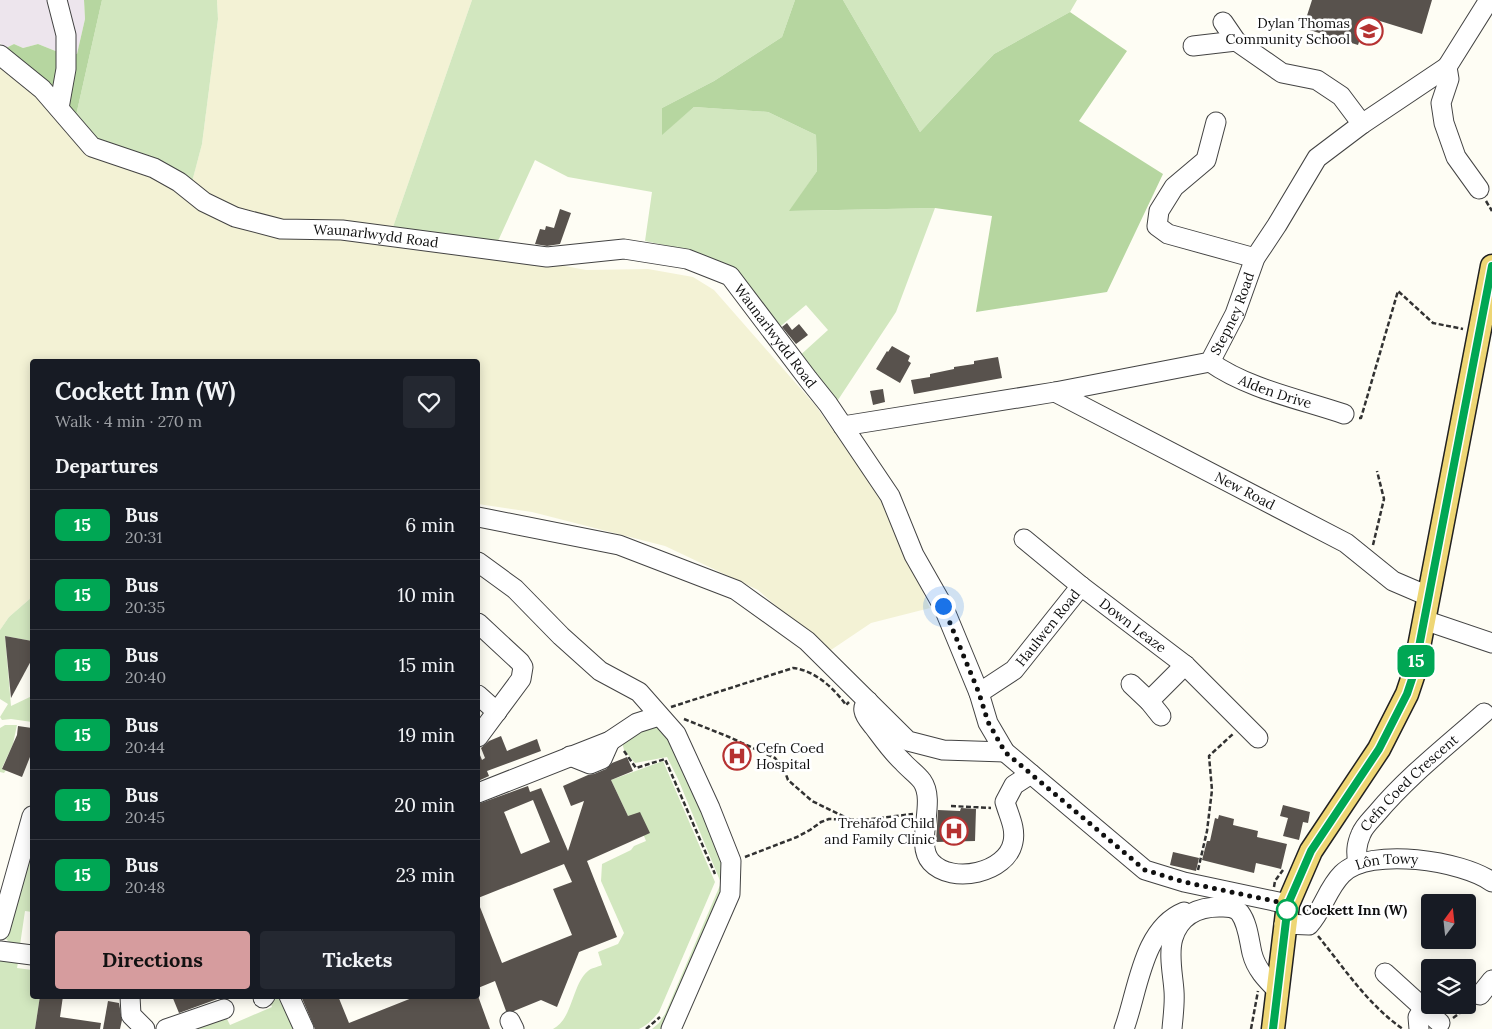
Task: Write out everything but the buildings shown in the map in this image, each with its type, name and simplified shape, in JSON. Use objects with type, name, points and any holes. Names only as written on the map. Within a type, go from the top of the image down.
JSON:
[{"type":"main road","points":[[1273,1029],[1286,914],[1311,851],[1379,749],[1407,694],[1414,673],[1492,266]]},
{"type":"street","points":[[57,0],[66,35],[66,70],[59,108]]},
{"type":"street","points":[[1478,189],[1456,157],[1444,123],[1441,104],[1449,79],[1447,67],[1489,0]]},
{"type":"street","points":[[1223,22],[1236,41],[1282,74],[1317,80],[1341,96],[1362,124]]},
{"type":"street","points":[[1193,46],[1236,41]]},
{"type":"street","name":"Waunarlwydd Road","points":[[0,55],[42,89],[92,146],[154,168],[179,182],[204,202],[235,217],[281,230],[342,230],[547,257],[624,249],[687,259],[730,276],[828,404],[890,496],[914,555],[943,606],[979,693],[988,722],[1005,752],[1145,870],[1286,914],[1309,926]]},
{"type":"street","name":"Stepney Road","points":[[843,426],[1055,392],[1210,362],[1235,314],[1255,258],[1277,226],[1317,158],[1362,124],[1447,67]]},
{"type":"street","points":[[1216,122],[1206,160],[1174,187],[1159,211],[1157,226],[1168,234],[1255,258]]},
{"type":"street","name":"Alden Drive","points":[[1210,362],[1220,369],[1258,386],[1344,414]]},
{"type":"street","name":"New Road","points":[[1055,392],[1346,542],[1393,581],[1428,596]]},
{"type":"street","points":[[480,517],[619,545],[736,590],[807,641],[908,741],[943,750],[1005,752]]},
{"type":"street","name":"Haulwen Road","points":[[979,693],[1014,670],[1081,586],[1024,539]]},
{"type":"street","points":[[480,563],[515,589],[561,636],[600,671],[639,692],[676,734],[731,861],[730,894],[667,1022]]},
{"type":"street","name":"Down Leaze","points":[[1081,586],[1185,665],[1258,738]]},
{"type":"street","points":[[1424,620],[1492,643]]},
{"type":"street","points":[[480,625],[523,667],[521,679],[480,734]]},
{"type":"street","points":[[1149,701],[1185,665]]},
{"type":"street","points":[[1131,684],[1149,701],[1161,716]]},
{"type":"street","points":[[480,698],[497,712]]},
{"type":"street","points":[[868,701],[864,706],[866,717],[887,745],[922,782],[927,791],[925,849],[929,860],[945,872],[958,875],[972,874],[984,870],[1008,856],[1013,844],[1014,832],[1005,802],[1014,786],[1031,774]]},
{"type":"street","name":"Cefn Coed Crescent","points":[[1358,864],[1357,845],[1362,832],[1371,820],[1387,801],[1410,779],[1484,713]]},
{"type":"street","points":[[480,792],[612,739],[637,723],[657,714]]},
{"type":"street","points":[[0,930],[30,823]]},
{"type":"street","name":"Lôn Towy","points":[[1309,926],[1316,918],[1332,886],[1343,873],[1358,864],[1378,859],[1404,858],[1489,873]]},
{"type":"street","points":[[1172,1029],[1174,993],[1172,940],[1177,928],[1184,919],[1204,907]]},
{"type":"street","points":[[1124,1029],[1149,947],[1166,924],[1179,914],[1190,909],[1230,907],[1238,910],[1246,925],[1252,956],[1263,977],[1277,990]]},
{"type":"street","points":[[0,951],[30,955]]},
{"type":"street","points":[[1385,973],[1421,1005]]},
{"type":"street","points":[[1480,995],[1492,980]]},
{"type":"street","points":[[130,999],[131,1016],[145,1029]]},
{"type":"street","points":[[290,999],[304,1029]]},
{"type":"street","points":[[166,1029],[224,1009]]},
{"type":"street","points":[[1419,1029],[1418,1017],[1421,1012]]},
{"type":"street","points":[[1430,1014],[1440,1023]]},
{"type":"path","points":[[1344,414],[1361,418],[1398,291],[1433,323],[1479,331]]},
{"type":"path","points":[[1369,561],[1384,499],[1377,471]]},
{"type":"path","points":[[657,714],[792,668],[804,669],[816,677],[833,690],[846,705]]},
{"type":"path","points":[[682,718],[729,736],[775,758],[784,769],[788,780],[812,801],[851,820]]},
{"type":"path","points":[[1194,884],[1207,831],[1211,798],[1209,756],[1244,724]]},
{"type":"path","points":[[612,739],[636,768],[665,759],[718,881]]},
{"type":"path","points":[[950,806],[1000,808],[1006,806]]},
{"type":"path","points":[[731,861],[763,851],[797,837],[829,819],[851,820],[926,813]]},
{"type":"path","points":[[1309,926],[1368,999],[1393,1023],[1403,1029]]},
{"type":"path","points":[[1440,1023],[1454,1018],[1469,1008],[1480,995]]},
{"type":"path","points":[[646,1029],[667,1022]]},
{"type":"shaded area","points":[[0,0],[84,0],[85,19],[77,54],[58,52],[38,44],[23,48],[14,44],[6,48],[0,43]]},
{"type":"green space","points":[[84,0],[102,0],[75,120],[3,53],[6,48],[14,44],[23,48],[38,44],[58,52],[77,54],[85,19]]},
{"type":"green space","points":[[102,0],[217,0],[218,19],[202,144],[192,182],[108,148],[75,120]]},
{"type":"green space","points":[[217,0],[472,0],[393,227],[357,224],[292,225],[234,211],[192,182],[202,144],[218,19]]},
{"type":"green space","points":[[472,0],[795,0],[782,37],[714,81],[662,108],[662,134],[694,107],[768,112],[816,135],[817,171],[790,211],[935,208],[896,312],[834,406],[796,359],[828,330],[806,305],[776,330],[692,251],[645,241],[652,192],[568,177],[535,160],[498,241],[393,227]]},
{"type":"green space","points":[[795,0],[843,0],[920,132],[994,54],[1070,12],[1127,51],[1079,121],[1163,174],[1107,292],[976,312],[992,216],[935,208],[789,211],[817,171],[816,135],[768,112],[694,107],[662,135],[662,108],[714,81],[782,37]]},
{"type":"green space","points":[[843,0],[1077,0],[1070,12],[994,54],[920,132]]},
{"type":"green space","points":[[0,64],[222,219],[382,241],[404,249],[549,263],[586,270],[648,269],[693,277],[714,290],[815,405],[888,511],[930,608],[871,623],[828,652],[758,590],[665,546],[532,512],[480,504],[480,359],[30,359],[30,599],[9,617],[0,630]]},
{"type":"green space","points":[[30,599],[30,641],[5,636],[11,706],[30,697],[30,722],[11,719],[2,720],[0,717],[8,704],[0,699],[0,630],[9,617]]},
{"type":"green space","points":[[5,725],[17,725],[13,744],[2,768],[6,770],[4,773],[0,772],[0,728]]},
{"type":"green space","points":[[642,725],[664,727],[729,872],[667,1029],[652,1029],[665,1014],[721,883],[667,757],[635,763],[624,750],[621,738]]},
{"type":"green space","points":[[663,761],[715,882],[659,1012],[650,1022],[639,1029],[553,1029],[565,1018],[583,977],[589,970],[602,965],[598,952],[618,944],[624,933],[601,881],[602,864],[646,841],[628,816],[611,780]]},
{"type":"green space","points":[[30,835],[30,912],[25,911],[20,945],[11,944],[3,936]]},
{"type":"green space","points":[[19,957],[17,968],[30,970],[30,999],[40,999],[35,1029],[0,1029],[0,959]]},
{"type":"green space","points":[[282,999],[299,1029],[185,1029],[226,1017],[230,1025],[272,1007],[269,1000]]},
{"type":"bus line","name":"15","points":[[1273,1029],[1284,924],[1288,904],[1311,851],[1379,749],[1407,694],[1414,673],[1492,266]]},
{"type":"place","name":"Dylan Thomas Community School","points":[[1369,31]]},
{"type":"place","name":"Cefn Coed Hospital","points":[[737,756]]},
{"type":"place","name":"Trehafod Child and Family Clinic","points":[[954,831]]},
{"type":"place","name":"Cockett Inn (W)","points":[[1287,910]]},
{"type":"route","points":[[943,606],[979,693],[988,722],[1005,752],[1145,870],[1184,882],[1288,904],[1287,910]]}]
